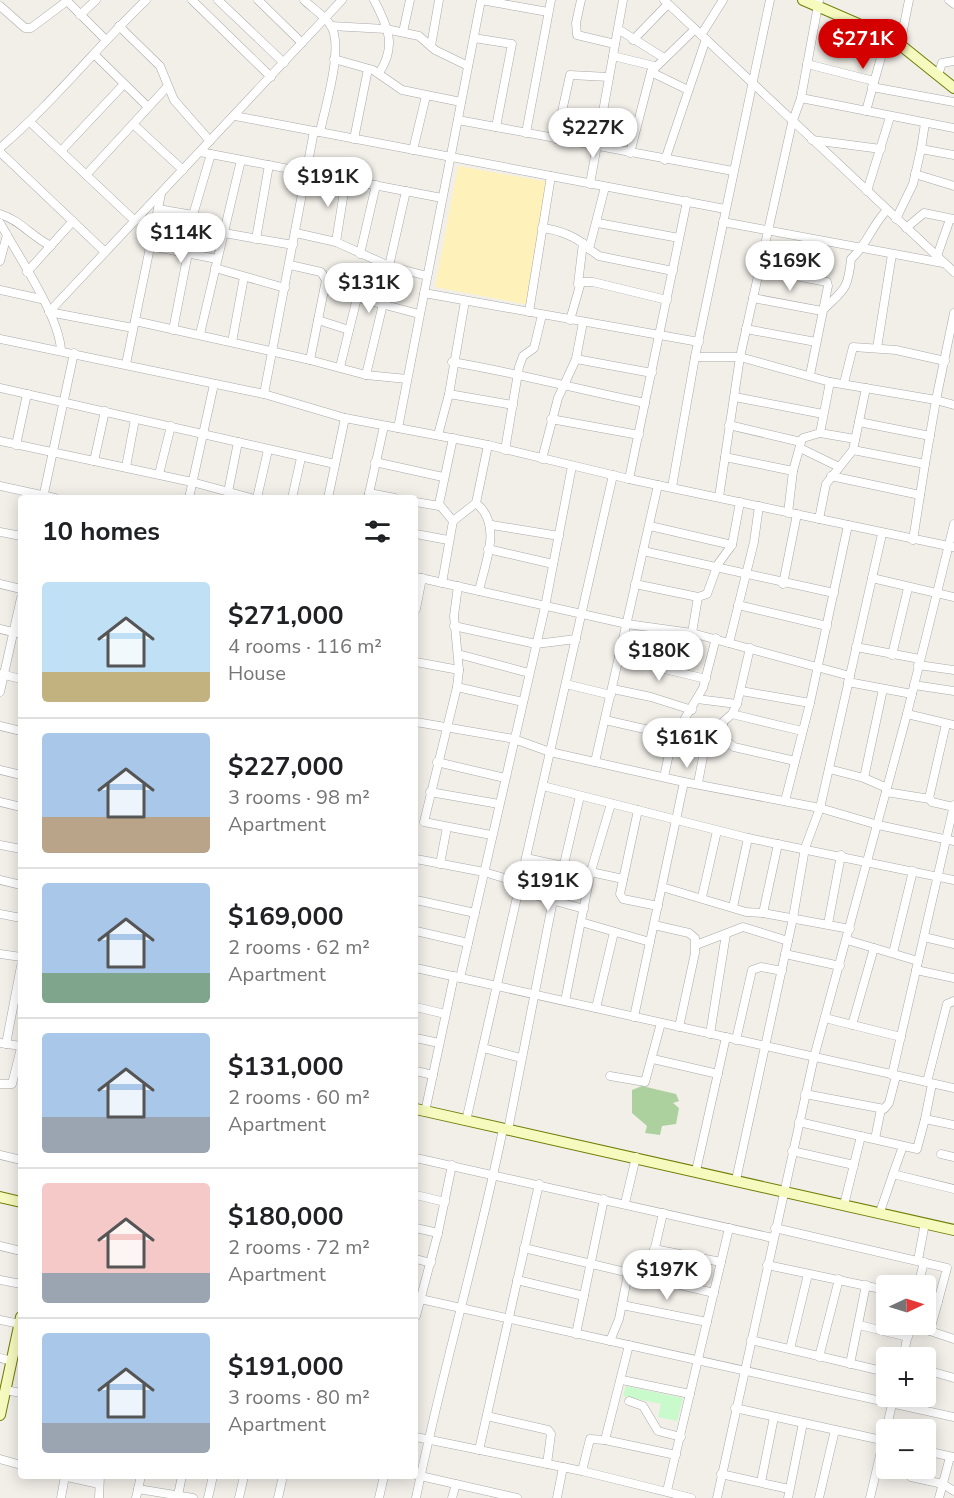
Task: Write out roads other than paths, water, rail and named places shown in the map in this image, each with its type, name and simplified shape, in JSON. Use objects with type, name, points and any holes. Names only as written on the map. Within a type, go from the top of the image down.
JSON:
[{"type":"main road","points":[[803,0],[818,4],[887,36],[954,88]]},
{"type":"main road","points":[[420,1110],[954,1230]]},
{"type":"main road","points":[[0,1197],[18,1201]]},
{"type":"main road","points":[[0,1415],[12,1361],[18,1346]]},
{"type":"street","points":[[80,15],[96,0]]},
{"type":"street","points":[[105,252],[0,150],[30,122],[146,0]]},
{"type":"street","points":[[192,0],[271,77]]},
{"type":"street","points":[[218,0],[284,63]]},
{"type":"street","points":[[258,0],[302,42]]},
{"type":"street","points":[[264,394],[307,172],[334,59],[331,26],[304,0]]},
{"type":"street","points":[[49,312],[342,0]]},
{"type":"street","points":[[374,0],[386,29],[389,57],[379,74]]},
{"type":"street","points":[[403,32],[410,0]]},
{"type":"street","points":[[431,46],[440,0]]},
{"type":"street","points":[[398,428],[481,0],[518,3],[548,12]]},
{"type":"street","points":[[526,133],[550,0]]},
{"type":"street","points":[[581,0],[576,23],[577,35],[615,44]]},
{"type":"street","points":[[590,184],[623,0]]},
{"type":"street","points":[[664,160],[688,90],[701,34],[723,0]]},
{"type":"street","points":[[672,487],[695,357],[770,0]]},
{"type":"street","points":[[900,45],[909,0]]},
{"type":"street","points":[[949,0],[954,4]]},
{"type":"street","points":[[0,6],[25,28],[31,28],[66,1],[106,40]]},
{"type":"street","points":[[633,40],[666,2],[792,123],[954,272]]},
{"type":"street","points":[[719,497],[740,357],[759,268],[778,195],[792,123],[801,98],[818,4]]},
{"type":"street","points":[[119,26],[160,66],[167,87],[183,113],[210,141]]},
{"type":"street","points":[[331,26],[403,32],[423,38],[453,60],[468,66]]},
{"type":"street","points":[[618,29],[664,58]]},
{"type":"street","points":[[630,153],[653,69],[664,58],[701,34]]},
{"type":"street","points":[[866,111],[887,36]]},
{"type":"street","points":[[474,38],[512,44],[496,127]]},
{"type":"street","points":[[94,54],[148,107]]},
{"type":"street","points":[[613,56],[653,69],[688,90]]},
{"type":"street","points":[[334,59],[369,69],[402,90],[461,102]]},
{"type":"street","points":[[938,75],[942,63],[954,61]]},
{"type":"street","points":[[807,64],[873,84],[954,102]]},
{"type":"street","points":[[354,139],[369,69]]},
{"type":"street","points":[[556,139],[570,75],[609,76]]},
{"type":"street","points":[[61,151],[124,84]]},
{"type":"street","points":[[86,175],[167,87]]},
{"type":"street","points":[[413,150],[426,96]]},
{"type":"street","points":[[801,98],[954,128]]},
{"type":"street","points":[[235,116],[726,209]]},
{"type":"street","points":[[867,191],[890,117]]},
{"type":"street","points":[[458,120],[733,171]]},
{"type":"street","points":[[30,122],[135,220]]},
{"type":"street","points":[[896,219],[915,174],[925,123]]},
{"type":"street","points":[[132,124],[183,170]]},
{"type":"street","points":[[812,140],[881,149]]},
{"type":"street","points":[[921,149],[954,155]]},
{"type":"street","points":[[200,152],[442,198]]},
{"type":"street","points":[[158,209],[193,214],[211,154]]},
{"type":"street","points":[[200,334],[241,160]]},
{"type":"street","points":[[256,239],[269,165]]},
{"type":"street","points":[[915,174],[954,186]]},
{"type":"street","points":[[529,312],[551,176]]},
{"type":"street","points":[[336,242],[346,179]]},
{"type":"street","points":[[360,255],[376,185]]},
{"type":"street","points":[[570,320],[586,246],[598,223],[605,187]]},
{"type":"street","points":[[389,266],[406,191]]},
{"type":"street","points":[[126,364],[161,192]]},
{"type":"street","points":[[629,479],[687,201]]},
{"type":"street","points":[[822,311],[844,292],[849,278],[851,259],[862,249],[872,227],[887,210]]},
{"type":"street","points":[[906,228],[924,213],[952,219],[937,256]]},
{"type":"street","points":[[0,214],[11,217],[35,237],[51,246]]},
{"type":"street","points":[[27,272],[73,221]]},
{"type":"street","points":[[723,222],[945,263]]},
{"type":"street","points":[[0,223],[49,312],[60,338],[61,351]]},
{"type":"street","points":[[598,223],[680,238]]},
{"type":"street","points":[[542,228],[555,229],[599,256],[673,271]]},
{"type":"street","points":[[224,233],[293,245]]},
{"type":"street","points":[[296,233],[336,242],[360,255],[389,266],[427,276]]},
{"type":"street","points":[[0,261],[7,235]]},
{"type":"street","points":[[150,246],[188,253],[216,263],[244,277],[285,288]]},
{"type":"street","points":[[173,330],[188,253]]},
{"type":"street","points":[[877,348],[892,254]]},
{"type":"street","points":[[290,265],[321,272],[326,280],[310,360]]},
{"type":"street","points":[[759,268],[823,280],[828,286],[810,375]]},
{"type":"street","points":[[232,342],[244,277]]},
{"type":"street","points":[[578,284],[584,281],[593,282],[667,300]]},
{"type":"street","points":[[325,289],[419,314]]},
{"type":"street","points":[[0,290],[41,299]]},
{"type":"street","points":[[424,293],[699,342]]},
{"type":"street","points":[[340,367],[357,298]]},
{"type":"street","points":[[753,298],[822,311]]},
{"type":"street","points":[[438,435],[449,394],[452,362],[465,301]]},
{"type":"street","points":[[366,375],[383,304]]},
{"type":"street","points":[[49,312],[200,334],[366,375],[407,379]]},
{"type":"street","points":[[913,540],[936,400],[954,313]]},
{"type":"street","points":[[505,450],[523,356],[534,348],[543,315]]},
{"type":"street","points":[[318,320],[349,330]]},
{"type":"street","points":[[542,459],[551,419],[562,387],[576,359],[583,322]]},
{"type":"street","points":[[746,329],[816,342]]},
{"type":"street","points":[[0,339],[264,394],[345,418],[488,445],[629,479],[952,547]]},
{"type":"street","points":[[844,383],[854,347],[877,348],[945,361]]},
{"type":"street","points":[[43,495],[74,354]]},
{"type":"street","points":[[695,357],[740,357],[830,382],[954,405]]},
{"type":"street","points":[[576,359],[652,373]]},
{"type":"street","points":[[452,362],[519,374],[562,387],[645,403]]},
{"type":"street","points":[[820,433],[830,382]]},
{"type":"street","points":[[190,495],[214,384]]},
{"type":"street","points":[[0,388],[135,419],[204,432],[268,450],[335,464]]},
{"type":"street","points":[[819,519],[826,484],[853,450],[866,388]]},
{"type":"street","points":[[16,445],[27,394]]},
{"type":"street","points":[[449,394],[513,405]]},
{"type":"street","points":[[735,397],[823,414]]},
{"type":"street","points":[[94,461],[105,411]]},
{"type":"street","points":[[329,495],[345,418]]},
{"type":"street","points":[[126,467],[135,419]]},
{"type":"street","points":[[551,419],[639,435]]},
{"type":"street","points":[[859,422],[930,436]]},
{"type":"street","points":[[729,425],[800,445],[839,467]]},
{"type":"street","points":[[159,474],[171,426]]},
{"type":"street","points":[[368,495],[384,426]]},
{"type":"street","points":[[788,513],[793,471],[802,438],[820,433],[855,439]]},
{"type":"street","points":[[439,506],[443,477],[453,438]]},
{"type":"street","points":[[0,441],[159,474],[240,495]]},
{"type":"street","points":[[228,492],[238,442]]},
{"type":"street","points":[[442,582],[453,521],[476,503],[488,445]]},
{"type":"street","points":[[258,495],[268,450]]},
{"type":"street","points":[[853,450],[925,464]]},
{"type":"street","points":[[725,457],[793,471]]},
{"type":"street","points":[[293,495],[301,458]]},
{"type":"street","points":[[375,462],[443,477]]},
{"type":"street","points":[[420,1110],[433,1075],[445,1014],[468,943],[545,607],[572,466]]},
{"type":"street","points":[[466,1121],[613,475]]},
{"type":"street","points":[[831,476],[920,495]]},
{"type":"street","points":[[595,762],[658,485]]},
{"type":"street","points":[[0,486],[35,495]]},
{"type":"street","points":[[418,502],[439,506],[453,521]]},
{"type":"street","points":[[635,584],[698,597],[707,594],[717,568],[732,545],[740,502]]},
{"type":"street","points":[[476,503],[492,525],[558,536]]},
{"type":"street","points":[[729,643],[754,542],[759,506]]},
{"type":"street","points":[[783,584],[797,514]]},
{"type":"street","points":[[479,591],[492,525]]},
{"type":"street","points":[[785,801],[810,703],[848,525]]},
{"type":"street","points":[[717,1498],[766,1265],[814,1057],[908,714],[935,594],[952,547],[954,525]]},
{"type":"street","points":[[650,526],[732,545]]},
{"type":"street","points":[[0,532],[18,535]]},
{"type":"street","points":[[418,534],[448,540]]},
{"type":"street","points":[[736,1180],[794,918],[806,848],[820,807],[882,534]]},
{"type":"street","points":[[488,549],[553,564]]},
{"type":"street","points":[[643,551],[783,584],[834,593]]},
{"type":"street","points":[[419,577],[627,624],[716,638],[883,689],[954,691]]},
{"type":"street","points":[[872,578],[954,597]]},
{"type":"street","points":[[0,584],[18,588]]},
{"type":"street","points":[[458,586],[454,626],[459,670],[457,687],[424,822],[491,835]]},
{"type":"street","points":[[892,655],[903,621],[908,588]]},
{"type":"street","points":[[692,633],[698,597]]},
{"type":"street","points":[[738,605],[827,627]]},
{"type":"street","points":[[454,626],[536,644],[576,639]]},
{"type":"street","points":[[0,629],[17,633],[2,675],[0,692]]},
{"type":"street","points":[[664,777],[675,736],[692,710],[706,679],[716,638]]},
{"type":"street","points":[[856,647],[954,670]]},
{"type":"street","points":[[698,783],[707,736],[723,724],[737,704],[750,648]]},
{"type":"street","points":[[458,654],[529,674]]},
{"type":"street","points":[[620,658],[706,679]]},
{"type":"street","points":[[418,662],[459,670]]},
{"type":"street","points":[[2,675],[18,678]]},
{"type":"street","points":[[566,684],[651,697],[692,710]]},
{"type":"street","points":[[457,687],[523,702]]},
{"type":"street","points":[[864,778],[883,689]]},
{"type":"street","points":[[741,691],[810,703]]},
{"type":"street","points":[[697,699],[737,704]]},
{"type":"street","points":[[732,714],[802,731]]},
{"type":"street","points":[[908,714],[950,724],[930,799]]},
{"type":"street","points":[[605,720],[675,736]]},
{"type":"street","points":[[418,722],[514,739],[550,752],[684,782],[820,807],[878,825],[950,841]]},
{"type":"street","points":[[723,724],[725,740],[734,747],[795,761]]},
{"type":"street","points":[[0,726],[18,730]]},
{"type":"street","points":[[437,762],[505,778]]},
{"type":"street","points":[[805,1094],[881,1109],[887,1108],[900,1037],[938,877],[950,841],[954,806],[886,790],[864,778],[829,769]]},
{"type":"street","points":[[0,770],[18,774]]},
{"type":"street","points":[[634,1017],[684,782]]},
{"type":"street","points":[[543,786],[717,831],[954,880]]},
{"type":"street","points":[[430,792],[499,804]]},
{"type":"street","points":[[564,864],[580,796]]},
{"type":"street","points":[[0,802],[18,806]]},
{"type":"street","points":[[565,1001],[591,871],[611,804]]},
{"type":"street","points":[[638,810],[620,891],[623,899],[658,906]]},
{"type":"street","points":[[440,864],[447,826]]},
{"type":"street","points":[[702,897],[717,831]]},
{"type":"street","points":[[734,907],[748,838]]},
{"type":"street","points":[[763,913],[778,844]]},
{"type":"street","points":[[0,845],[18,848]]},
{"type":"street","points":[[828,924],[841,855]]},
{"type":"street","points":[[526,858],[564,864],[623,879]]},
{"type":"street","points":[[418,859],[484,872],[553,900],[584,909]]},
{"type":"street","points":[[893,953],[913,871]]},
{"type":"street","points":[[0,880],[18,884]]},
{"type":"street","points":[[662,887],[702,897],[746,912],[794,918],[850,929]]},
{"type":"street","points":[[418,900],[475,912]]},
{"type":"street","points":[[516,1498],[418,1475],[463,1309],[506,1129],[553,900]]},
{"type":"street","points":[[743,927],[746,912]]},
{"type":"street","points":[[0,914],[18,917]]},
{"type":"street","points":[[581,922],[650,942]]},
{"type":"street","points":[[654,925],[689,933],[695,938],[696,945],[679,1027]]},
{"type":"street","points":[[696,945],[743,927],[788,941]]},
{"type":"street","points":[[418,931],[468,943]]},
{"type":"street","points":[[596,1008],[614,932]]},
{"type":"street","points":[[710,1034],[726,934]]},
{"type":"street","points":[[924,938],[954,944]]},
{"type":"street","points":[[847,940],[918,961]]},
{"type":"street","points":[[852,1025],[874,948]]},
{"type":"street","points":[[0,954],[18,957]]},
{"type":"street","points":[[785,954],[840,966]]},
{"type":"street","points":[[736,1040],[752,970],[761,967],[782,971]]},
{"type":"street","points":[[418,968],[954,1089]]},
{"type":"street","points":[[916,970],[954,978]]},
{"type":"street","points":[[18,979],[3,1043],[18,1046]]},
{"type":"street","points":[[799,1122],[917,1149],[925,1119],[929,1083],[945,1011],[947,1004],[954,1001]]},
{"type":"street","points":[[418,1007],[445,1014]]},
{"type":"street","points":[[825,1018],[900,1037]]},
{"type":"street","points":[[610,1077],[645,1082],[661,1023]]},
{"type":"street","points":[[696,1171],[726,1037]]},
{"type":"street","points":[[418,1038],[440,1043]]},
{"type":"street","points":[[483,1048],[521,1058]]},
{"type":"street","points":[[653,1059],[718,1074]]},
{"type":"street","points":[[0,1084],[12,1084],[18,1071]]},
{"type":"street","points":[[418,1071],[433,1075]]},
{"type":"street","points":[[875,1139],[881,1109]]},
{"type":"street","points":[[925,1119],[954,1125]]},
{"type":"street","points":[[844,1204],[861,1136]]},
{"type":"street","points":[[880,1212],[903,1146]]},
{"type":"street","points":[[792,1151],[854,1165]]},
{"type":"street","points":[[941,1154],[954,1157]]},
{"type":"street","points":[[0,1155],[18,1159]]},
{"type":"street","points":[[625,1203],[636,1157]]},
{"type":"street","points":[[418,1158],[773,1238]]},
{"type":"street","points":[[418,1296],[431,1263],[452,1165]]},
{"type":"street","points":[[893,1174],[954,1189]]},
{"type":"street","points":[[479,1450],[539,1184]]},
{"type":"street","points":[[418,1195],[445,1202]]},
{"type":"street","points":[[576,1334],[604,1199]]},
{"type":"street","points":[[648,1278],[663,1213]]},
{"type":"street","points":[[919,1275],[925,1223]]},
{"type":"street","points":[[418,1228],[438,1233]]},
{"type":"street","points":[[667,1491],[729,1228]]},
{"type":"street","points":[[775,1228],[950,1268],[936,1309]]},
{"type":"street","points":[[0,1246],[18,1250]]},
{"type":"street","points":[[524,1248],[714,1293]]},
{"type":"street","points":[[654,1249],[721,1262]]},
{"type":"street","points":[[418,1260],[431,1263]]},
{"type":"street","points":[[766,1265],[876,1288]]},
{"type":"street","points":[[610,1341],[622,1305],[628,1274]]},
{"type":"street","points":[[790,1349],[808,1274]]},
{"type":"street","points":[[819,1357],[838,1279]]},
{"type":"street","points":[[0,1281],[18,1284]]},
{"type":"street","points":[[517,1281],[584,1296]]},
{"type":"street","points":[[850,1364],[866,1285]]},
{"type":"street","points":[[418,1298],[876,1397]]},
{"type":"street","points":[[622,1305],[707,1322]]},
{"type":"street","points":[[0,1320],[18,1320]]},
{"type":"street","points":[[859,1325],[908,1337],[906,1347]]},
{"type":"street","points":[[936,1333],[954,1339]]},
{"type":"street","points":[[751,1340],[876,1370]]},
{"type":"street","points":[[605,1440],[629,1345]]},
{"type":"street","points":[[0,1358],[12,1361]]},
{"type":"street","points":[[936,1373],[954,1378]]},
{"type":"street","points":[[622,1380],[690,1395]]},
{"type":"street","points":[[5,1390],[18,1393]]},
{"type":"street","points":[[629,1401],[644,1406],[658,1431],[681,1437]]},
{"type":"street","points":[[916,1407],[954,1417]]},
{"type":"street","points":[[735,1408],[876,1439]]},
{"type":"street","points":[[487,1416],[548,1430],[551,1434],[547,1464]]},
{"type":"street","points":[[761,1482],[774,1417]]},
{"type":"street","points":[[788,1498],[803,1424]]},
{"type":"street","points":[[819,1498],[835,1430]]},
{"type":"street","points":[[418,1437],[582,1471],[692,1498]]},
{"type":"street","points":[[582,1471],[590,1439],[676,1455]]},
{"type":"street","points":[[936,1453],[952,1457],[939,1498]]},
{"type":"street","points":[[0,1459],[18,1464]]},
{"type":"street","points":[[557,1498],[563,1467]]},
{"type":"street","points":[[721,1474],[789,1489]]},
{"type":"street","points":[[870,1498],[876,1475]]},
{"type":"street","points":[[61,1498],[64,1479]]},
{"type":"street","points":[[136,1498],[140,1479]]},
{"type":"street","points":[[178,1495],[181,1479]]},
{"type":"street","points":[[208,1498],[212,1479]]},
{"type":"street","points":[[239,1498],[243,1479]]},
{"type":"street","points":[[278,1498],[282,1479]]},
{"type":"street","points":[[379,1498],[383,1479]]},
{"type":"street","points":[[416,1498],[418,1479]]},
{"type":"street","points":[[920,1479],[943,1484],[954,1491]]},
{"type":"street","points":[[99,1498],[100,1480]]},
{"type":"street","points":[[453,1498],[456,1484]]},
{"type":"street","points":[[138,1489],[193,1498]]}]
